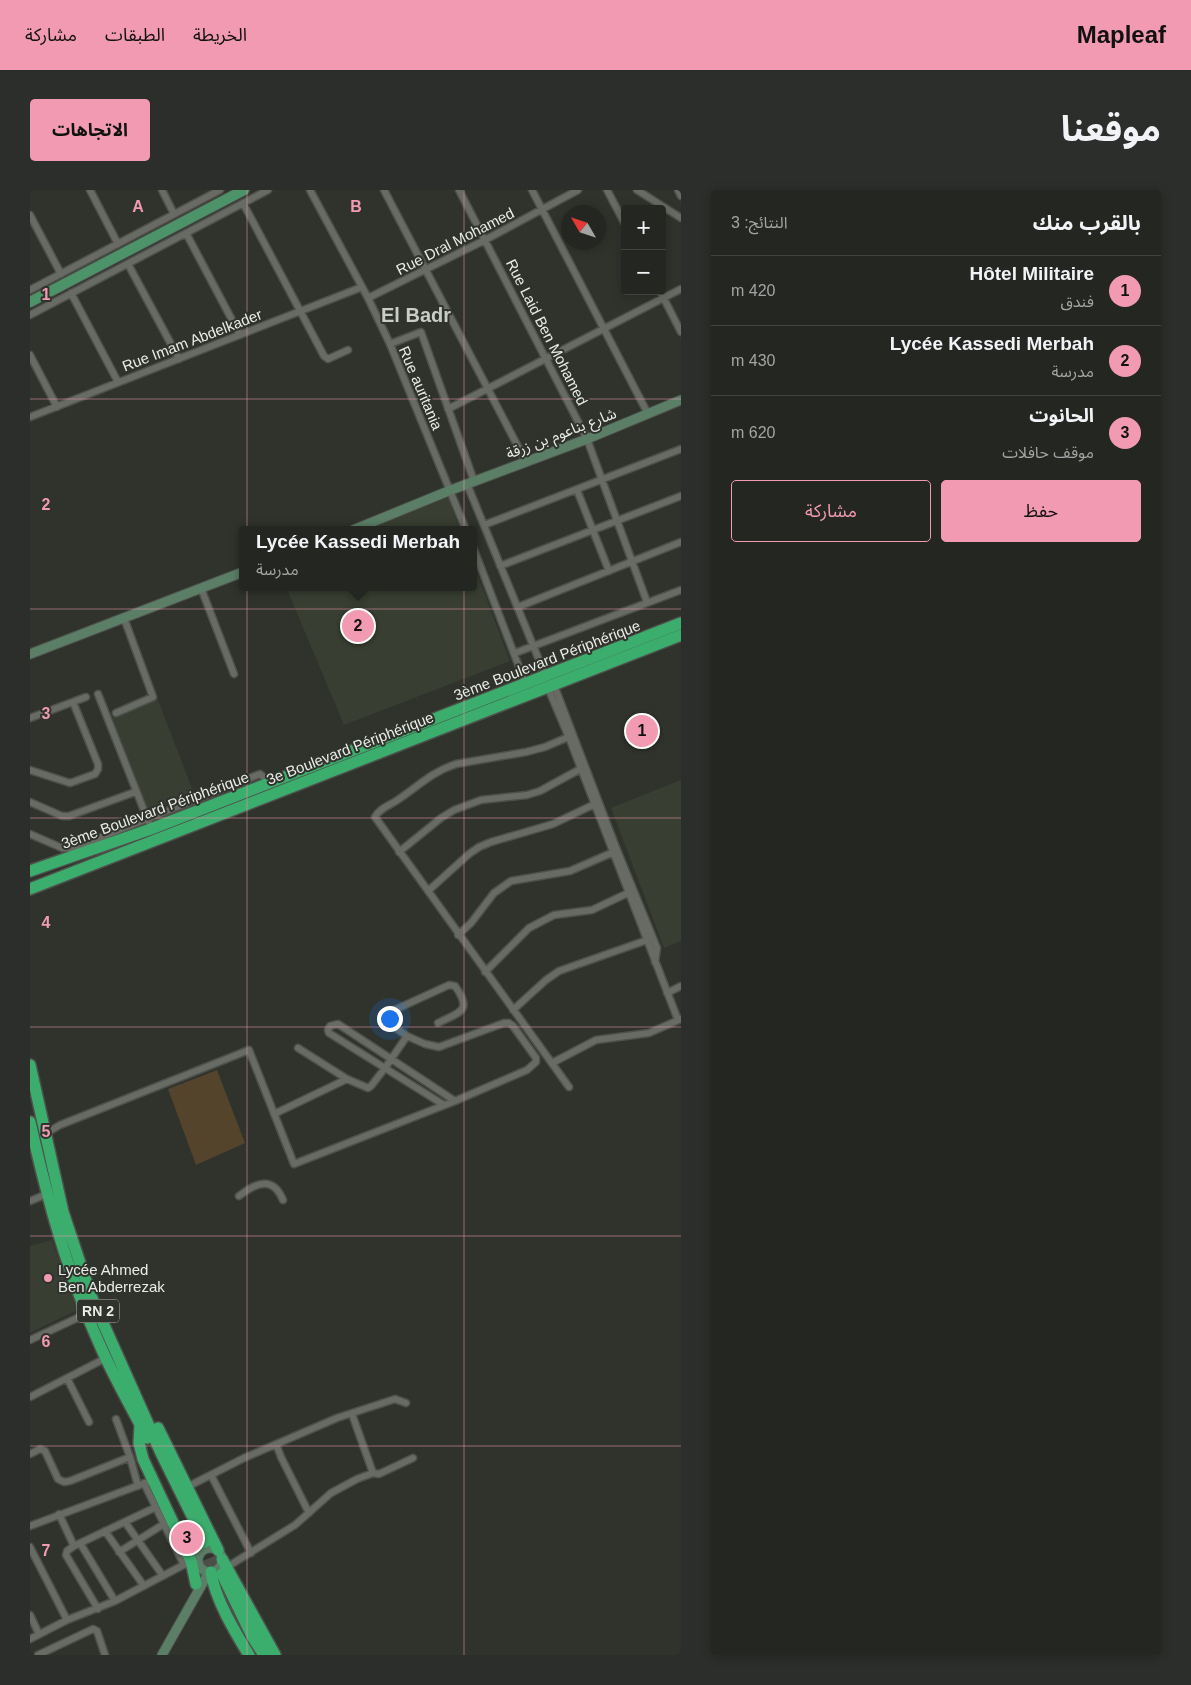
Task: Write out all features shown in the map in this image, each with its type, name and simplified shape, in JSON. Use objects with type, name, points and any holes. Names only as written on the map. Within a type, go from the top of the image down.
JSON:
[{"type":"highway","name":"3ème Boulevard Périphérique","points":[[30,871],[149,824],[549,684],[681,623]]},
{"type":"highway","points":[[600,661],[681,635]]},
{"type":"highway","name":"3e Boulevard Périphérique","points":[[30,889],[528,690]]},
{"type":"highway","name":"RN 2","points":[[30,1065],[63,1212],[92,1296],[201,1544],[106,1358],[86,1314],[69,1268],[47,1194],[30,1122]]},
{"type":"highway","points":[[137,1398],[154,1420],[187,1487],[208,1570],[234,1630],[249,1655]]},
{"type":"highway","points":[[141,1427],[141,1450],[145,1483],[208,1570],[275,1655]]},
{"type":"highway","points":[[141,1427],[144,1442],[160,1482],[255,1655]]},
{"type":"highway","points":[[208,1570],[264,1655]]},
{"type":"main road","points":[[30,302],[244,190]]},
{"type":"street","points":[[90,190],[118,244]]},
{"type":"street","points":[[162,190],[174,214]]},
{"type":"street","points":[[30,290],[220,190]]},
{"type":"street","points":[[30,315],[268,190]]},
{"type":"street","name":"Rue auritania","points":[[310,190],[368,298],[390,344],[464,526]]},
{"type":"street","points":[[384,190],[526,462]]},
{"type":"street","name":"Rue Laid Ben Mohamed","points":[[459,190],[587,439],[647,602]]},
{"type":"street","points":[[532,190],[648,414]]},
{"type":"street","name":"Rue Dral Mohamed","points":[[368,298],[485,240],[578,190]]},
{"type":"street","points":[[607,190],[621,216]]},
{"type":"street","points":[[638,190],[681,218]]},
{"type":"street","points":[[678,190],[681,196]]},
{"type":"street","points":[[243,203],[326,358],[348,350]]},
{"type":"street","points":[[30,216],[61,274]]},
{"type":"street","points":[[186,233],[240,335]]},
{"type":"street","points":[[128,264],[179,359]]},
{"type":"street","name":"Rue Imam Abdelkader","points":[[30,417],[362,287]]},
{"type":"street","points":[[448,409],[681,289]]},
{"type":"street","points":[[71,294],[118,382]]},
{"type":"street","points":[[662,295],[681,332]]},
{"type":"street","points":[[390,344],[420,332],[448,409],[484,525],[571,736],[650,939],[655,963],[666,993],[679,1020],[649,1033],[596,1040],[552,1063]]},
{"type":"street","points":[[30,355],[57,407]]},
{"type":"street","name":"شارع بناعوم بن زرقة","points":[[363,526],[451,490],[587,439],[681,400]]},
{"type":"street","points":[[484,525],[681,449]]},
{"type":"street","points":[[577,490],[609,571]]},
{"type":"street","points":[[500,566],[681,496]]},
{"type":"street","points":[[518,608],[681,542]]},
{"type":"street","points":[[477,557],[528,690]]},
{"type":"street","points":[[30,654],[239,574]]},
{"type":"street","points":[[201,588],[234,674]]},
{"type":"street","points":[[515,653],[681,590]]},
{"type":"street","points":[[116,713],[153,697],[124,618]]},
{"type":"street","points":[[30,834],[62,848],[72,849],[149,824],[98,694]]},
{"type":"street","points":[[30,718],[86,697]]},
{"type":"street","points":[[30,770],[70,783],[94,774],[98,769],[98,764],[73,702]]},
{"type":"street","points":[[569,1087],[374,817],[377,812],[428,777],[456,764],[526,752],[545,747],[571,736]]},
{"type":"street","points":[[399,852],[441,818],[454,810],[481,800],[540,791],[583,768]]},
{"type":"street","points":[[30,802],[62,816],[69,816],[135,792]]},
{"type":"street","points":[[428,892],[479,847],[552,824],[597,803]]},
{"type":"street","points":[[458,935],[471,923],[494,893],[511,881],[570,871],[615,851]]},
{"type":"street","points":[[485,972],[529,928],[554,915],[592,910],[631,891]]},
{"type":"street","points":[[513,1010],[546,980],[559,971],[650,939]]},
{"type":"street","points":[[45,1134],[60,1125],[248,1050],[294,1164],[455,1101],[527,1070],[536,1062],[536,1058],[513,1026],[509,1024],[504,1023],[440,1047],[425,1044],[407,1036],[390,1024],[387,1016],[390,1012],[449,986],[455,986],[464,999],[464,1007],[460,1012],[438,1023]]},
{"type":"street","points":[[666,993],[681,986]]},
{"type":"street","points":[[444,1105],[329,1033],[330,1026],[338,1024],[455,1101]]},
{"type":"street","points":[[298,1048],[347,1079],[368,1088],[372,1086],[407,1036]]},
{"type":"street","points":[[274,1114],[347,1079]]},
{"type":"street","points":[[239,1196],[255,1186],[266,1183],[279,1191],[283,1200]]},
{"type":"street","points":[[30,1201],[47,1194]]},
{"type":"street","points":[[30,1340],[86,1314]]},
{"type":"street","points":[[30,1397],[106,1358]]},
{"type":"street","points":[[67,1378],[89,1422]]},
{"type":"street","points":[[187,1487],[244,1458],[337,1418],[395,1399],[406,1403]]},
{"type":"street","points":[[352,1414],[373,1473]]},
{"type":"street","points":[[116,1418],[130,1457],[145,1483],[164,1524],[208,1570]]},
{"type":"street","points":[[276,1444],[280,1457],[309,1513]]},
{"type":"street","points":[[30,1454],[40,1449],[43,1450],[58,1479],[64,1482],[130,1457]]},
{"type":"street","points":[[30,1639],[67,1620],[115,1601],[163,1576],[208,1570],[251,1553],[295,1525],[331,1493],[373,1473],[379,1474],[413,1458]]},
{"type":"street","points":[[211,1475],[251,1553]]},
{"type":"street","points":[[30,1526],[145,1483]]},
{"type":"street","points":[[98,1608],[66,1555],[68,1549],[156,1507]]},
{"type":"street","points":[[59,1514],[115,1601]]},
{"type":"street","points":[[125,1522],[163,1576]]},
{"type":"street","points":[[119,1552],[164,1524]]},
{"type":"street","points":[[105,1531],[144,1586]]},
{"type":"street","points":[[30,1547],[67,1620]]},
{"type":"street","points":[[162,1655],[208,1570]]},
{"type":"street","points":[[30,1615],[40,1634]]},
{"type":"street","points":[[38,1655],[93,1629],[97,1631],[104,1654]]},
{"type":"shaded area","points":[[448,497],[459,526],[374,526]]},
{"type":"shaded area","points":[[477,574],[510,661],[344,725],[288,591],[477,591]]},
{"type":"shaded area","points":[[158,700],[193,791],[149,811],[112,717]]},
{"type":"shaded area","points":[[681,780],[681,941],[664,948],[611,808]]},
{"type":"shaded area","points":[[217,1070],[245,1143],[196,1165],[168,1089]]},
{"type":"shaded area","name":"Lycée Ahmed Ben Abderrezak","points":[[52,1240],[77,1310],[30,1333],[30,1246]]},
{"type":"tunnel","points":[[205,1542],[222,1574]]},
{"type":"tunnel","points":[[198,1545],[213,1579]]},
{"type":"place","name":"Lycée Kassedi Merbah","points":[[358,626]]},
{"type":"place","name":"Hôtel Militaire","points":[[642,731]]},
{"type":"place","name":"Lycée Ahmed Ben Abderrezak","points":[[48,1278]]},
{"type":"place","name":"الحانوت","points":[[187,1538]]},
{"type":"district","name":"El Badr","points":[[416,315]]}]
